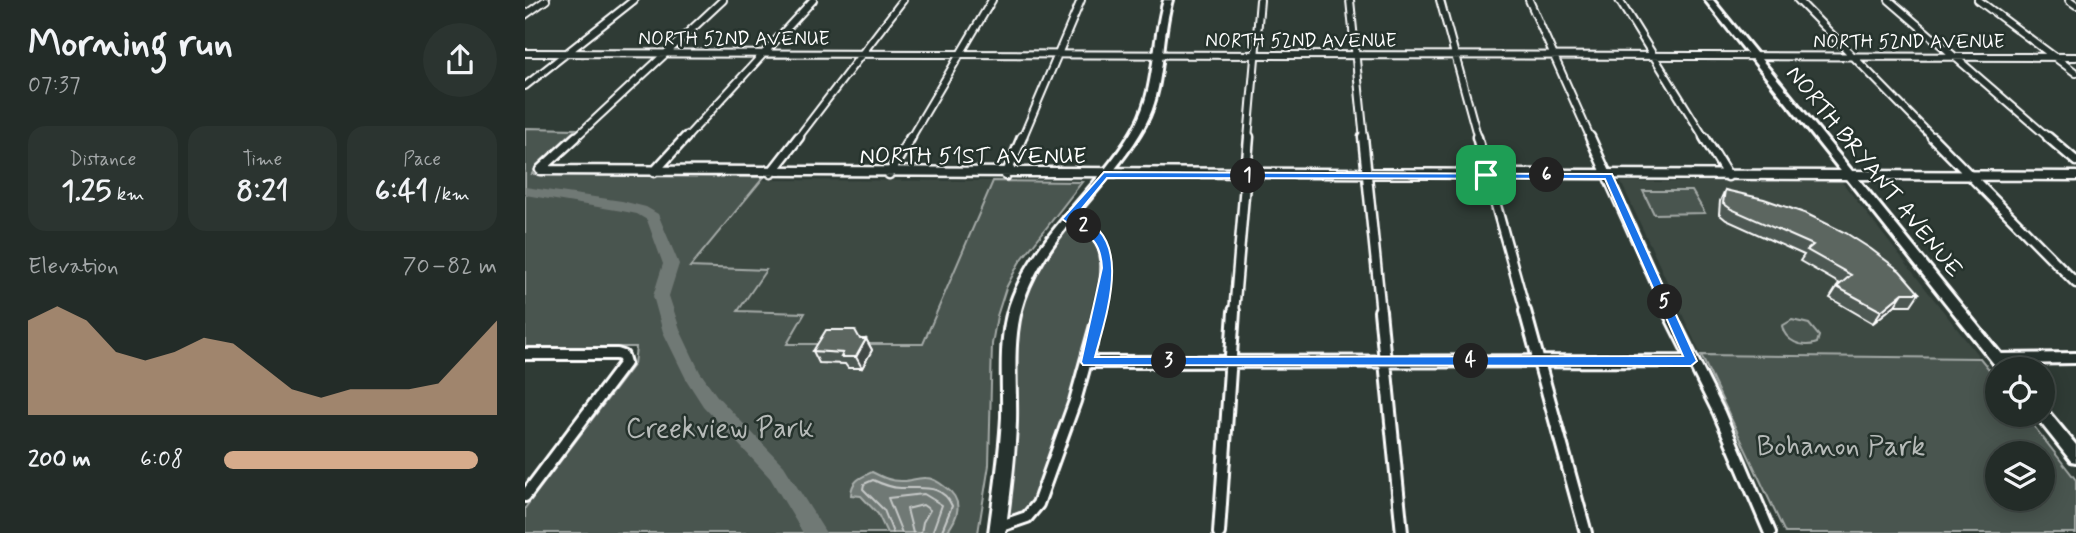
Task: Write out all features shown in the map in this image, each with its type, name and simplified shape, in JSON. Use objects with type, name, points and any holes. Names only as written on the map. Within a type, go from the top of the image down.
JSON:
[{"type":"street","points":[[525,15],[546,0]]},
{"type":"street","points":[[525,86],[634,0]]},
{"type":"street","points":[[664,54],[723,0]]},
{"type":"street","points":[[654,172],[813,0]]},
{"type":"street","points":[[771,173],[902,0]]},
{"type":"street","points":[[888,174],[992,0]]},
{"type":"street","points":[[1006,175],[1080,0]]},
{"type":"street","points":[[1067,219],[1077,221],[1090,231],[1101,242],[1107,256],[1108,268],[1100,315],[1088,362],[1038,504],[1027,517],[997,530],[1009,419],[1012,320],[1028,276],[1067,219],[1118,160],[1143,121],[1155,86],[1159,30],[1168,0]]},
{"type":"street","points":[[1219,533],[1230,361],[1260,0]]},
{"type":"street","points":[[1350,0],[1383,361],[1402,533]]},
{"type":"street","points":[[1440,0],[1586,533]]},
{"type":"street","points":[[1529,0],[1691,361],[1719,413],[1770,533]]},
{"type":"street","points":[[1619,0],[1728,176]]},
{"type":"street","name":"NORTH BRYANT AVENUE","points":[[1709,0],[1996,357]]},
{"type":"street","points":[[1798,0],[2076,283]]},
{"type":"street","points":[[1889,0],[2076,161]]},
{"type":"street","points":[[1977,0],[2076,74]]},
{"type":"street","points":[[2069,0],[2076,5]]},
{"type":"street","name":"NORTH 52ND AVENUE","points":[[525,53],[2076,57]]},
{"type":"street","name":"NORTH 51ST AVENUE","points":[[664,54],[541,167],[541,171],[1245,176],[2076,176]]},
{"type":"street","points":[[525,354],[617,354],[625,359],[623,366],[525,496]]},
{"type":"street","points":[[2055,358],[2076,358]]},
{"type":"street","points":[[1088,362],[1691,361]]},
{"type":"street","points":[[2053,427],[2076,456]]},
{"type":"shaded area","points":[[762,180],[993,181],[922,344],[786,344],[804,313],[738,312],[766,270],[690,268]]},
{"type":"shaded area","points":[[1621,182],[1842,182],[1980,358],[1701,355]]},
{"type":"green space","name":"Creekview Park","points":[[525,128],[576,129],[537,165],[532,174],[764,177],[690,267],[766,270],[738,311],[805,313],[787,344],[923,344],[993,181],[1082,182],[1019,263],[1006,288],[997,316],[992,344],[989,465],[978,533],[525,533],[525,508],[634,364],[636,347],[525,347]]},
{"type":"green space","points":[[1643,191],[1692,191],[1705,213],[1654,214]]},
{"type":"green space","points":[[1067,225],[1087,233],[1100,250],[1103,265],[1096,308],[1077,380],[1035,499],[1027,509],[1008,517],[1016,425],[1014,336],[1022,301],[1046,251]]},
{"type":"green space","points":[[1792,320],[1809,324],[1819,336],[1817,343],[1806,345],[1790,340],[1782,326]]},
{"type":"green space","name":"Bohanon Park","points":[[1701,355],[1980,358],[1985,364],[1985,427],[2034,427],[2045,441],[1985,441],[1985,511],[2055,511],[2055,453],[2076,480],[2076,533],[1785,533]]},
{"type":"water","points":[[872,472],[895,481],[928,478],[945,487],[957,503],[954,521],[946,533],[887,533],[878,514],[861,496],[851,495],[855,483]]},
{"type":"building","points":[[1725,190],[1764,199],[1807,214],[1846,233],[1900,271],[1919,293],[1903,293],[1881,311],[1837,287],[1851,275],[1807,250],[1813,245],[1723,203]]},
{"type":"building","points":[[826,330],[855,330],[860,339],[866,339],[856,357],[841,357],[843,353],[813,351]]},
{"type":"waterway","points":[[525,191],[622,206],[641,210],[653,217],[671,264],[661,296],[672,332],[693,376],[710,401],[777,472],[815,533]]},
{"type":"route","points":[[1104,175],[1486,175],[1608,176],[1691,361],[1088,362],[1100,315],[1108,268],[1107,256],[1101,242],[1090,231],[1077,221],[1067,219],[1104,175]]}]
